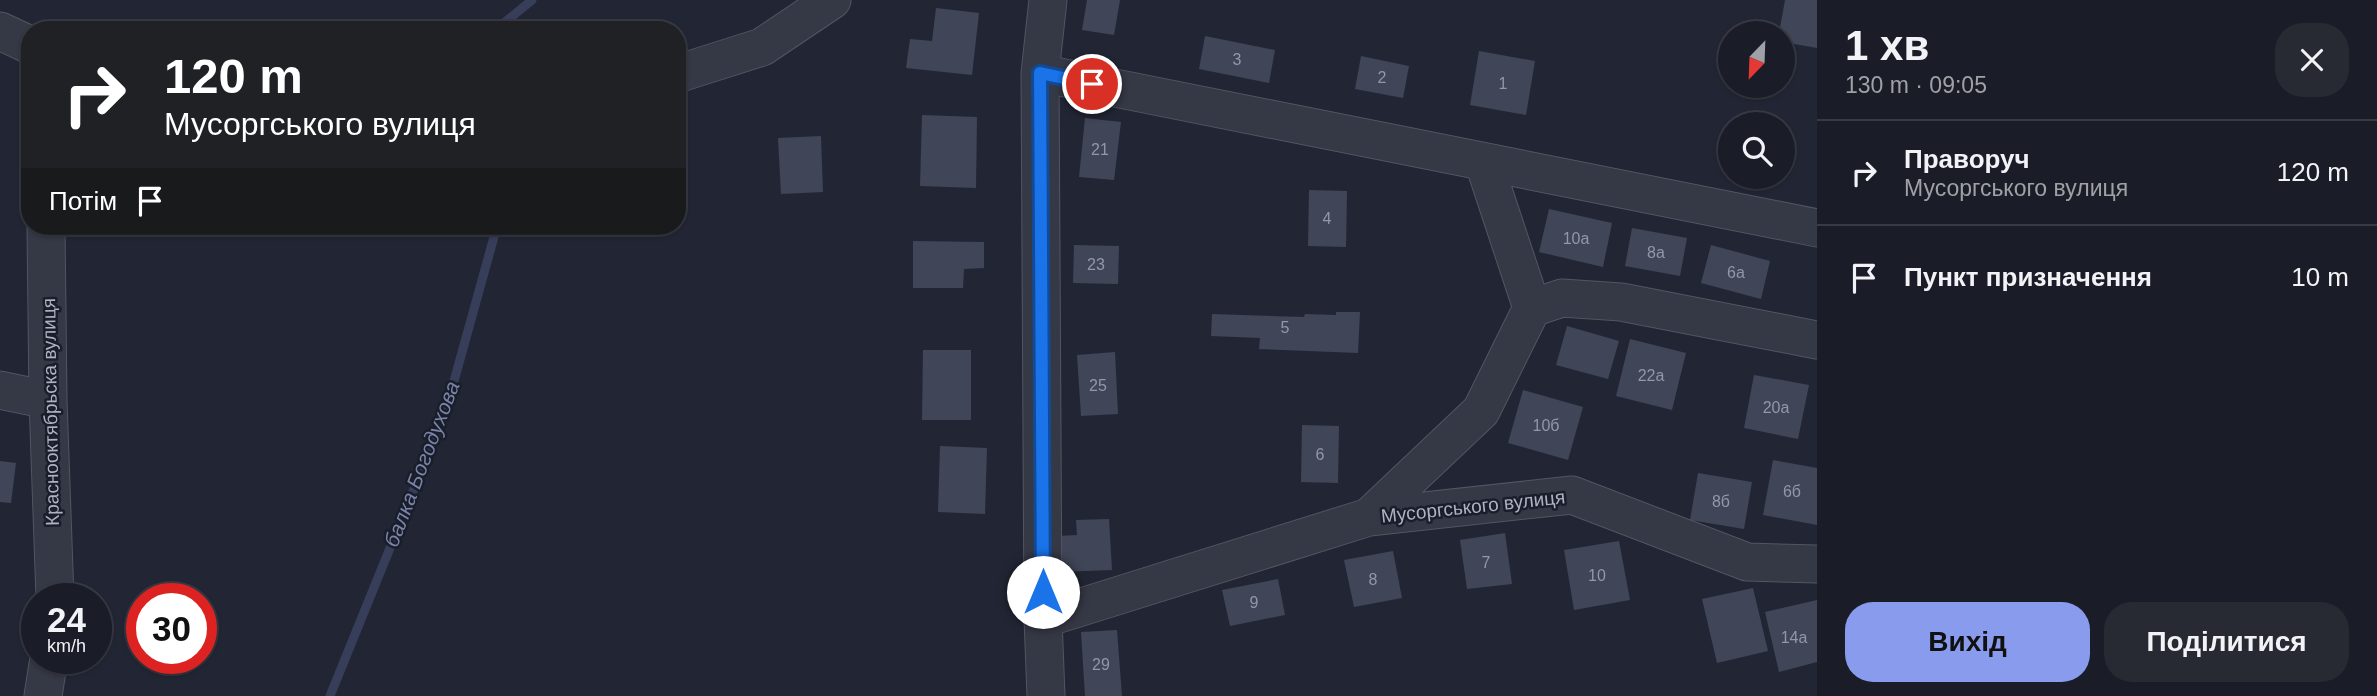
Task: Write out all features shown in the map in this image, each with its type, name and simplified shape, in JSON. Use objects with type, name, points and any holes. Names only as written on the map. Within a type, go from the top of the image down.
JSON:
[{"type":"street","points":[[686,71],[762,47],[832,0]]},
{"type":"street","points":[[1046,696],[1043,619],[1040,73],[1048,0]]},
{"type":"street","points":[[0,31],[21,41]]},
{"type":"street","points":[[1040,73],[1817,228]]},
{"type":"street","points":[[1484,163],[1532,308],[1562,298],[1621,302],[1817,340]]},
{"type":"street","name":"Краснооктябрьска вулиця","points":[[46,235],[54,583]]},
{"type":"street","name":"Мусоргського вулиця","points":[[1369,517],[1480,411],[1532,308]]},
{"type":"street","points":[[0,390],[48,400]]},
{"type":"street","name":"Мусоргського вулиця","points":[[1043,619],[1369,517],[1572,495],[1747,562],[1817,564]]},
{"type":"street","points":[[43,696],[46,674]]},
{"type":"building","points":[[1087,0],[1120,0],[1114,35],[1082,30]]},
{"type":"building","points":[[1785,0],[1817,0],[1817,48],[1796,44],[1796,21],[1781,21]]},
{"type":"building","points":[[936,8],[979,13],[972,75],[906,68],[910,39],[932,41]]},
{"type":"building","points":[[1205,36],[1275,50],[1269,83],[1199,69]]},
{"type":"building","points":[[1479,51],[1535,61],[1526,115],[1470,105]]},
{"type":"building","points":[[1361,56],[1409,66],[1403,98],[1355,89]]},
{"type":"building","points":[[922,115],[977,117],[976,188],[920,186]]},
{"type":"building","points":[[1085,118],[1121,122],[1114,180],[1079,177]]},
{"type":"building","points":[[821,136],[823,192],[781,194],[778,138]]},
{"type":"building","points":[[1309,190],[1347,191],[1346,247],[1308,246]]},
{"type":"building","points":[[1549,209],[1612,223],[1603,267],[1539,252]]},
{"type":"building","points":[[1632,228],[1687,238],[1680,276],[1625,266]]},
{"type":"building","points":[[913,241],[984,242],[984,268],[964,269],[963,288],[913,288]]},
{"type":"building","points":[[1074,245],[1119,246],[1118,284],[1073,283]]},
{"type":"building","points":[[1711,245],[1770,261],[1761,299],[1701,283]]},
{"type":"building","points":[[1336,312],[1360,312],[1358,353],[1259,349],[1260,338],[1211,336],[1212,314],[1304,317],[1305,314],[1336,315]]},
{"type":"building","points":[[1567,326],[1619,341],[1608,379],[1556,365]]},
{"type":"building","points":[[1630,339],[1686,353],[1672,410],[1616,396]]},
{"type":"building","points":[[923,350],[971,350],[971,420],[922,420]]},
{"type":"building","points":[[1115,352],[1118,414],[1081,416],[1077,355]]},
{"type":"building","points":[[1754,375],[1809,385],[1798,439],[1744,428]]},
{"type":"building","points":[[1523,390],[1583,407],[1568,460],[1508,443]]},
{"type":"building","points":[[1302,425],[1339,426],[1338,483],[1301,482]]},
{"type":"building","points":[[940,446],[987,448],[985,514],[938,512]]},
{"type":"building","points":[[1773,460],[1817,468],[1817,525],[1763,515]]},
{"type":"building","points":[[0,461],[16,463],[11,503],[0,502]]},
{"type":"building","points":[[1698,473],[1752,482],[1744,529],[1690,520]]},
{"type":"building","points":[[1109,519],[1112,570],[1059,572],[1057,536],[1077,535],[1076,520]]},
{"type":"building","points":[[1505,533],[1512,584],[1467,589],[1460,540]]},
{"type":"building","points":[[1619,541],[1630,600],[1574,610],[1564,550]]},
{"type":"building","points":[[1393,551],[1402,598],[1354,607],[1344,560]]},
{"type":"building","points":[[1278,579],[1285,615],[1230,626],[1222,590]]},
{"type":"building","points":[[1753,588],[1768,651],[1717,663],[1702,599]]},
{"type":"building","points":[[1817,600],[1817,662],[1779,672],[1765,612]]},
{"type":"building","points":[[1117,630],[1122,696],[1085,696],[1081,632]]},
{"type":"waterway","name":"балка Богодухова","points":[[506,21],[532,0]]},
{"type":"waterway","name":"балка Богодухова","points":[[330,696],[446,410],[495,235]]},
{"type":"route","points":[[1043,592],[1040,73],[1092,84]]}]
